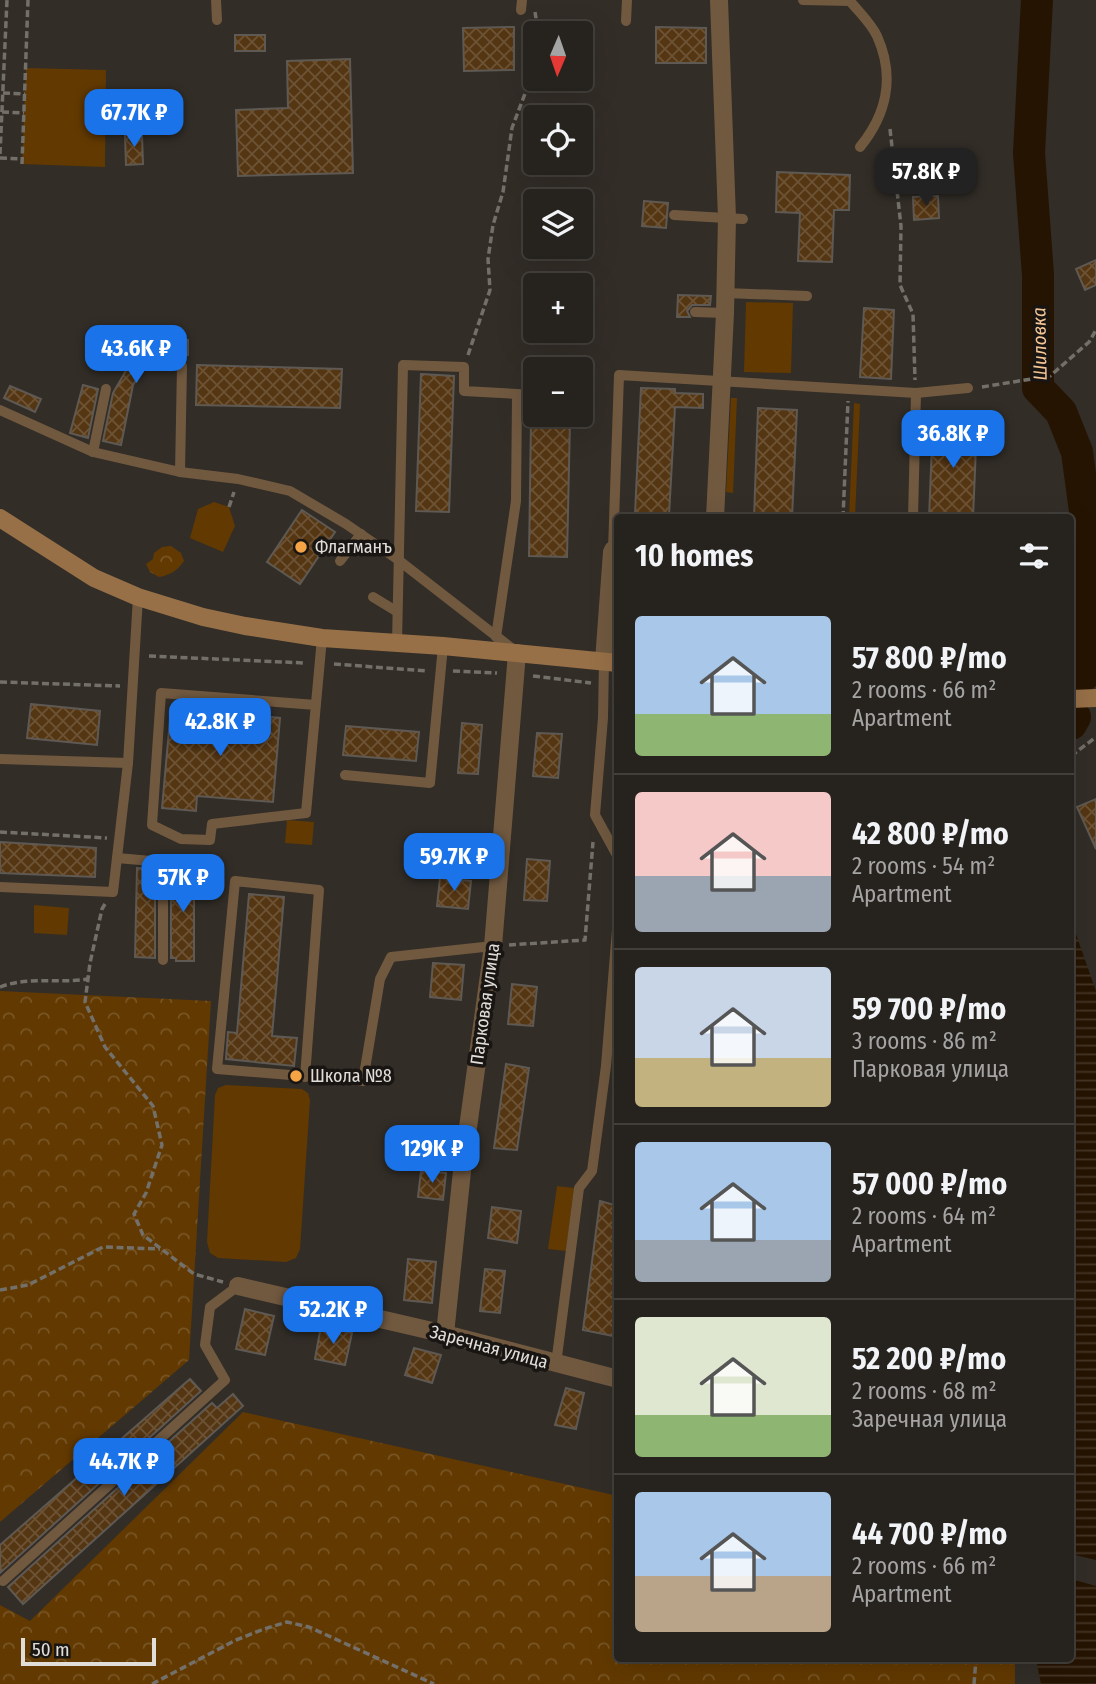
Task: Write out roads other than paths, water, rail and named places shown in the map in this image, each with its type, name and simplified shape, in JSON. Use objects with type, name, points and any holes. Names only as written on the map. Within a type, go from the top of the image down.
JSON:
[{"type":"street","points":[[715,514],[725,293],[735,219],[719,0]]},
{"type":"street","points":[[0,518],[93,578],[138,597],[245,626],[321,638],[611,662],[614,582]]},
{"type":"street","name":"Парковая улица","points":[[445,1334],[462,1171],[493,946],[517,653]]},
{"type":"street","points":[[1074,699],[1096,698]]},
{"type":"street","name":"Заречная улица","points":[[239,1286],[445,1334],[614,1378]]},
{"type":"lane","points":[[216,0],[217,20]]},
{"type":"lane","points":[[626,21],[627,0]]},
{"type":"lane","points":[[803,0],[850,1],[876,34],[885,63],[886,99],[875,129],[860,147]]},
{"type":"lane","points":[[674,215],[735,219]]},
{"type":"lane","points":[[725,293],[807,296]]},
{"type":"lane","points":[[695,312],[725,313]]},
{"type":"lane","points":[[397,643],[402,365],[464,367],[464,391],[523,394]]},
{"type":"lane","points":[[180,472],[182,366]]},
{"type":"lane","points":[[616,514],[619,375],[916,393],[968,388]]},
{"type":"lane","points":[[93,452],[106,389]]},
{"type":"lane","points":[[913,514],[916,393]]},
{"type":"lane","points":[[496,637],[516,501],[517,394]]},
{"type":"lane","points":[[0,411],[93,452],[180,472],[238,479],[290,491],[397,559],[517,653]]},
{"type":"lane","points":[[340,561],[361,534]]},
{"type":"lane","points":[[0,887],[113,892],[128,763],[138,597]]},
{"type":"lane","points":[[373,597],[397,611]]},
{"type":"lane","points":[[316,705],[161,692],[152,825],[181,839],[210,840],[212,824],[306,813],[316,705],[321,638]]},
{"type":"lane","points":[[345,775],[430,783],[443,646]]},
{"type":"lane","points":[[611,662],[604,684],[595,815],[614,849]]},
{"type":"lane","points":[[0,759],[128,763]]},
{"type":"lane","points":[[117,858],[163,862],[163,960]]},
{"type":"lane","points":[[305,1077],[319,890],[235,881],[217,1069],[305,1077],[363,1081],[380,979],[391,957],[493,946]]},
{"type":"lane","points":[[556,1364],[579,1188],[592,1171],[613,1040],[614,1015]]},
{"type":"lane","points":[[3,1581],[225,1380],[205,1345],[210,1307],[239,1286]]},
{"type":"waterway","name":"Шиловка","points":[[1037,0],[1029,153],[1038,275],[1038,388],[1061,412],[1077,452],[1089,540],[1083,676]]},
{"type":"place","name":"Флагманъ","points":[[301,547]]},
{"type":"place","name":"Школа №8","points":[[296,1076]]}]
